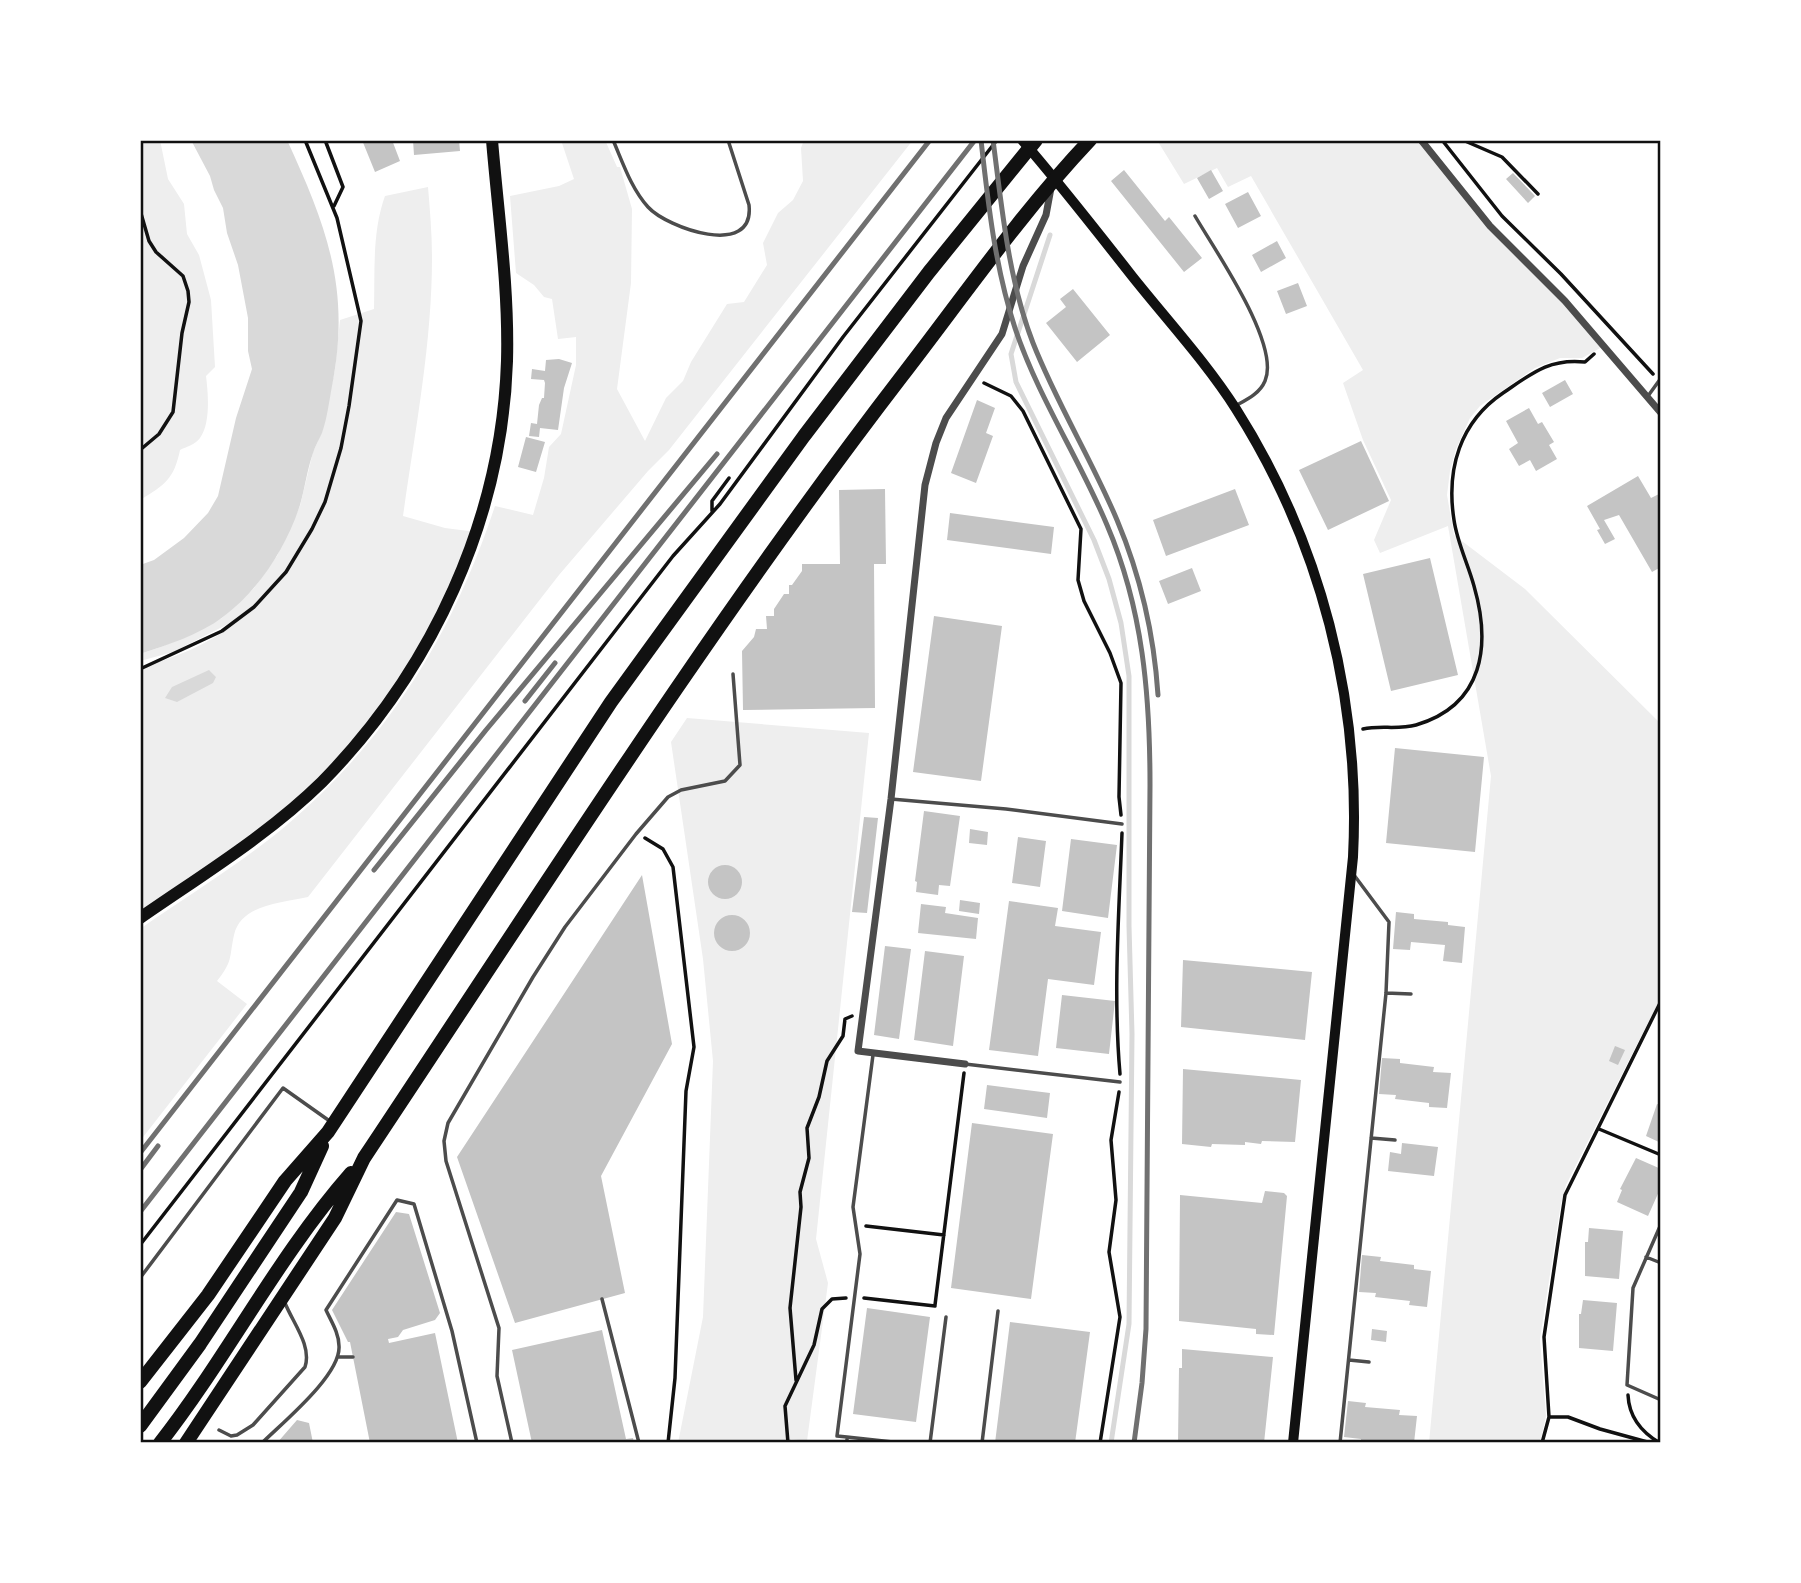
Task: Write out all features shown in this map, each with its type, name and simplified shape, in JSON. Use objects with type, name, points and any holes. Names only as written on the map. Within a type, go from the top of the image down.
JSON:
[{"type":"highway","points":[[140,1382],[208,1296],[285,1181],[331,1128],[611,702],[804,436],[929,272],[1036,140]]},
{"type":"highway","points":[[187,1443],[335,1218],[364,1158],[649,728],[838,459],[1032,208],[1090,140]]},
{"type":"highway","points":[[140,1426],[206,1335],[301,1192],[331,1128]]},
{"type":"highway","points":[[160,1443],[212,1371],[320,1208],[364,1158]]},
{"type":"main road","points":[[140,918],[241,848],[320,783],[392,700],[447,606],[470,552],[495,463],[506,385],[505,305],[492,140]]},
{"type":"main road","points":[[1022,140],[1234,407],[1274,477],[1312,568],[1341,668],[1351,732],[1355,818],[1352,872],[1293,1443]]},
{"type":"street","points":[[1421,140],[1490,226],[1565,301],[1661,414]]},
{"type":"street","points":[[965,1064],[858,1051],[891,799],[925,485],[946,418],[1002,334],[1024,266],[1046,215],[1053,176]]},
{"type":"lane","points":[[613,140],[638,194],[658,217],[668,223],[719,237],[735,234],[748,221],[750,215],[728,140]]},
{"type":"lane","points":[[1195,216],[1256,323],[1268,362],[1267,378],[1262,387],[1234,407]]},
{"type":"lane","points":[[1647,397],[1660,380]]},
{"type":"lane","points":[[512,1443],[497,1376],[499,1328],[446,1161],[444,1141],[448,1123],[565,927],[636,834],[668,797],[681,790],[724,781],[740,765],[733,674]]},
{"type":"lane","points":[[891,799],[1006,809],[1122,824]]},
{"type":"lane","points":[[1340,1443],[1386,993],[1389,922],[1352,872]]},
{"type":"lane","points":[[1386,993],[1410,994]]},
{"type":"lane","points":[[873,1053],[853,1207],[860,1254],[837,1436],[902,1443]]},
{"type":"lane","points":[[965,1064],[1120,1082]]},
{"type":"lane","points":[[140,1278],[283,1088],[331,1128]]},
{"type":"lane","points":[[1371,1138],[1395,1140]]},
{"type":"lane","points":[[262,1443],[318,1386],[338,1357],[336,1330],[326,1310],[397,1200],[414,1204],[452,1331],[477,1443]]},
{"type":"lane","points":[[1661,1224],[1633,1289],[1627,1385],[1661,1400]]},
{"type":"lane","points":[[1646,1257],[1661,1263]]},
{"type":"lane","points":[[231,1436],[253,1425],[305,1367],[307,1349],[283,1298]]},
{"type":"lane","points":[[602,1299],[639,1443]]},
{"type":"lane","points":[[982,1443],[998,1311]]},
{"type":"lane","points":[[930,1443],[946,1317]]},
{"type":"lane","points":[[338,1357],[353,1357]]},
{"type":"lane","points":[[1349,1360],[1369,1362]]},
{"type":"lane","points":[[219,1430],[231,1436],[233,1443]]},
{"type":"lane","points":[[846,1443],[847,1437]]},
{"type":"path","points":[[140,668],[222,631],[254,607],[286,572],[325,502],[341,448],[361,321],[334,207],[305,140]]},
{"type":"path","points":[[325,140],[343,187],[334,207]]},
{"type":"path","points":[[140,1245],[673,556],[720,504],[843,337],[998,140]]},
{"type":"path","points":[[1443,140],[1502,216],[1561,274],[1660,380]]},
{"type":"path","points":[[1465,141],[1502,157],[1538,194]]},
{"type":"path","points":[[140,209],[149,241],[165,261],[183,276],[189,302],[182,333],[173,412],[159,434],[140,450]]},
{"type":"path","points":[[1351,732],[1373,727],[1399,728],[1416,725],[1453,704],[1475,680],[1482,653],[1480,612],[1454,523],[1451,484],[1462,443],[1483,408],[1520,382],[1551,363],[1568,360],[1585,362],[1604,346]]},
{"type":"path","points":[[973,377],[1011,397],[1023,411],[1081,529],[1078,580],[1084,601],[1111,653],[1121,683],[1119,797],[1122,824],[1118,1032],[1120,1082],[1111,1140],[1116,1200],[1109,1252],[1120,1317],[1100,1443]]},
{"type":"path","points":[[711,513],[712,501],[729,478]]},
{"type":"path","points":[[636,834],[663,849],[673,867],[694,1047],[686,1091],[675,1378],[668,1443]]},
{"type":"path","points":[[1542,1443],[1549,1417],[1544,1337],[1565,1195],[1661,1001]]},
{"type":"path","points":[[796,1380],[790,1308],[801,1208],[800,1192],[809,1158],[807,1128],[820,1097],[827,1061],[842,1035],[845,1019]]},
{"type":"path","points":[[935,1306],[965,1064]]},
{"type":"path","points":[[1598,1128],[1661,1155]]},
{"type":"path","points":[[855,1224],[944,1235]]},
{"type":"path","points":[[788,1443],[785,1406],[814,1345],[822,1309],[832,1299],[855,1297],[935,1306],[946,1317]]},
{"type":"path","points":[[1627,1385],[1628,1406],[1634,1420],[1645,1433],[1660,1443]]},
{"type":"path","points":[[1549,1417],[1568,1417],[1651,1443]]},
{"type":"shaded area","points":[[140,140],[160,140],[168,179],[184,204],[187,234],[199,255],[211,300],[215,367],[206,376],[207,416],[200,438],[180,450],[175,468],[167,480],[140,500]]},
{"type":"shaded area","points":[[191,140],[287,140],[314,202],[332,260],[339,319],[337,351],[325,422],[311,459],[300,505],[287,537],[270,567],[248,594],[223,617],[183,639],[140,654],[140,565],[154,560],[184,538],[208,513],[218,496],[236,418],[252,369],[248,351],[248,318],[223,208]]},
{"type":"shaded area","points":[[561,140],[605,140],[617,167],[620,167],[632,209],[631,283],[617,389],[645,441],[666,398],[683,381],[691,362],[727,304],[744,302],[767,265],[763,243],[778,213],[793,200],[803,181],[801,148],[804,140],[913,140],[669,450],[559,575],[308,897],[275,903],[254,911],[238,925],[228,964],[217,981],[247,1004],[140,1141],[140,929],[252,852],[324,791],[387,719],[414,680],[459,597],[495,506],[533,515],[544,478],[549,447],[561,434],[576,365],[576,337],[558,339],[552,299],[544,297],[534,285],[516,273],[510,196],[559,186],[574,179]]},
{"type":"shaded area","points":[[1157,140],[1421,140],[1463,193],[1604,346],[1582,358],[1560,358],[1535,368],[1480,406],[1470,418],[1456,449],[1447,495],[1454,535],[1525,589],[1661,724],[1661,997],[1566,1185],[1561,1203],[1540,1339],[1546,1416],[1540,1443],[1429,1443],[1491,776],[1448,526],[1380,553],[1374,540],[1391,500],[1363,440],[1343,383],[1363,370],[1251,176],[1228,187],[1217,168],[1184,184]]},
{"type":"shaded area","points":[[428,187],[432,258],[429,323],[403,516],[445,528],[476,532],[446,606],[359,740],[279,818],[140,917],[140,667],[190,650],[236,623],[234,621],[173,652],[140,661],[140,654],[222,618],[254,588],[277,556],[300,506],[313,452],[322,432],[335,369],[340,320],[374,309],[376,238],[385,196]]},
{"type":"shaded area","points":[[209,670],[216,677],[213,683],[177,702],[165,698],[172,687]]},
{"type":"shaded area","points":[[687,718],[869,733],[816,1239],[828,1283],[807,1441],[791,1439],[790,1443],[678,1443],[703,1317],[713,1061],[703,959],[671,742]]},
{"type":"building","points":[[362,140],[392,140],[400,161],[375,172]]},
{"type":"building","points":[[413,140],[459,140],[460,151],[414,155]]},
{"type":"building","points":[[1124,170],[1165,221],[1169,217],[1202,258],[1184,272],[1111,181]]},
{"type":"building","points":[[1211,170],[1223,191],[1209,199],[1197,178]]},
{"type":"building","points":[[1513,173],[1535,196],[1528,203],[1506,179]]},
{"type":"building","points":[[1248,192],[1261,216],[1238,228],[1225,204]]},
{"type":"building","points":[[1277,241],[1286,258],[1261,272],[1252,255]]},
{"type":"building","points":[[1298,283],[1307,306],[1286,314],[1277,291]]},
{"type":"building","points":[[1073,289],[1110,335],[1077,362],[1046,323],[1066,307],[1060,299]]},
{"type":"building","points":[[559,359],[572,363],[564,388],[558,430],[540,428],[539,437],[529,436],[531,423],[537,424],[545,383],[544,380],[531,379],[532,369],[545,371],[546,360]]},
{"type":"building","points":[[1565,380],[1573,394],[1550,407],[1542,393]]},
{"type":"building","points":[[977,400],[995,408],[986,433],[993,436],[976,483],[951,473]]},
{"type":"building","points":[[1529,408],[1538,424],[1542,422],[1554,442],[1549,445],[1557,459],[1536,471],[1530,460],[1519,466],[1509,449],[1518,443],[1506,421]]},
{"type":"building","points":[[526,437],[545,442],[536,472],[518,467]]},
{"type":"building","points":[[1361,441],[1389,501],[1328,530],[1299,470]]},
{"type":"building","points":[[1638,476],[1651,498],[1661,493],[1661,567],[1652,572],[1619,515],[1604,520],[1615,539],[1605,544],[1587,506]]},
{"type":"building","points":[[885,489],[886,564],[874,564],[875,708],[743,710],[742,651],[754,637],[756,629],[767,629],[766,616],[774,616],[774,609],[784,594],[789,594],[789,585],[792,585],[802,571],[802,564],[840,564],[839,490]]},
{"type":"building","points":[[1235,489],[1249,525],[1166,556],[1153,520]]},
{"type":"building","points":[[950,513],[1054,527],[1051,554],[947,540]]},
{"type":"building","points":[[1430,558],[1458,675],[1391,691],[1363,574]]},
{"type":"building","points":[[1192,568],[1201,591],[1168,604],[1159,581]]},
{"type":"building","points":[[934,616],[1002,626],[981,781],[913,772]]},
{"type":"building","points":[[1395,748],[1484,757],[1475,852],[1386,843]]},
{"type":"building","points":[[924,811],[960,816],[950,886],[939,885],[938,895],[916,892]]},
{"type":"building","points":[[864,817],[878,818],[867,913],[852,912]]},
{"type":"building","points":[[970,829],[988,832],[987,845],[969,843]]},
{"type":"building","points":[[1018,837],[1046,841],[1040,887],[1012,883]]},
{"type":"building","points":[[1071,839],[1117,845],[1108,918],[1062,911]]},
{"type":"building","points":[[725,865],[737,870],[742,882],[737,894],[725,899],[713,894],[708,882],[713,870]]},
{"type":"building","points":[[642,875],[672,1044],[601,1176],[625,1293],[515,1323],[457,1157]]},
{"type":"building","points":[[960,900],[980,903],[979,914],[959,911]]},
{"type":"building","points":[[1009,901],[1058,908],[1055,926],[1101,932],[1094,985],[1048,979],[1038,1056],[989,1050]]},
{"type":"building","points":[[921,904],[946,907],[945,913],[978,918],[976,939],[918,933]]},
{"type":"building","points":[[1396,912],[1414,914],[1414,919],[1448,922],[1448,925],[1465,927],[1462,963],[1443,961],[1445,945],[1411,942],[1410,950],[1393,949]]},
{"type":"building","points":[[732,915],[744,921],[750,933],[744,945],[732,951],[720,945],[714,933],[720,921]]},
{"type":"building","points":[[885,946],[911,949],[899,1039],[874,1035]]},
{"type":"building","points":[[925,951],[964,956],[953,1046],[914,1040]]},
{"type":"building","points":[[1183,960],[1312,972],[1305,1040],[1181,1027]]},
{"type":"building","points":[[1062,995],[1115,1001],[1109,1054],[1056,1048]]},
{"type":"building","points":[[1615,1046],[1625,1050],[1618,1065],[1609,1061]]},
{"type":"building","points":[[1382,1058],[1434,1067],[1433,1072],[1451,1073],[1447,1108],[1429,1107],[1429,1103],[1379,1094]]},
{"type":"building","points":[[1183,1069],[1301,1080],[1295,1142],[1245,1142],[1245,1145],[1212,1144],[1211,1147],[1182,1144]]},
{"type":"building","points":[[987,1085],[1050,1093],[1047,1118],[984,1109]]},
{"type":"building","points":[[1657,1104],[1661,1105],[1661,1143],[1646,1136]]},
{"type":"building","points":[[972,1123],[1053,1134],[1031,1299],[951,1288]]},
{"type":"building","points":[[1402,1143],[1438,1147],[1434,1176],[1388,1171],[1390,1152],[1401,1154]]},
{"type":"building","points":[[1636,1158],[1661,1169],[1661,1187],[1648,1216],[1617,1202],[1622,1190],[1620,1189]]},
{"type":"building","points":[[1265,1191],[1284,1193],[1287,1196],[1274,1335],[1256,1334],[1256,1329],[1179,1321],[1180,1195],[1262,1203]]},
{"type":"building","points":[[396,1212],[409,1214],[440,1313],[435,1320],[403,1330],[398,1337],[388,1339],[389,1343],[435,1333],[458,1443],[370,1443],[350,1342],[332,1310]]},
{"type":"building","points":[[1589,1228],[1623,1231],[1619,1279],[1585,1276],[1585,1242],[1588,1242]]},
{"type":"building","points":[[1362,1255],[1381,1257],[1380,1261],[1414,1265],[1414,1269],[1431,1271],[1427,1307],[1409,1305],[1410,1301],[1375,1297],[1376,1293],[1359,1292]]},
{"type":"building","points":[[1583,1300],[1617,1303],[1613,1351],[1579,1348],[1579,1314]]},
{"type":"building","points":[[867,1308],[930,1317],[916,1422],[853,1414]]},
{"type":"building","points":[[1010,1322],[1090,1332],[1075,1443],[995,1443]]},
{"type":"building","points":[[1372,1329],[1387,1331],[1386,1342],[1371,1340]]},
{"type":"building","points":[[602,1330],[626,1439],[633,1438],[634,1443],[532,1443],[512,1350]]},
{"type":"building","points":[[1182,1349],[1273,1357],[1264,1443],[1178,1443],[1179,1368],[1182,1368]]},
{"type":"building","points":[[1348,1401],[1366,1403],[1365,1407],[1400,1410],[1399,1415],[1417,1416],[1414,1443],[1361,1443],[1361,1439],[1344,1437]]},
{"type":"building","points":[[297,1420],[309,1423],[313,1443],[277,1443]]},
{"type":"waterway","points":[[1050,235],[1011,354],[1016,382],[1094,540],[1109,579],[1121,623],[1129,676],[1132,1034],[1129,1324],[1111,1443]]},
{"type":"railway","points":[[140,1153],[930,140]]},
{"type":"railway","points":[[140,1212],[975,140]]},
{"type":"railway","points":[[981,140],[997,258],[1008,305],[1024,354],[1096,500],[1119,557],[1136,620],[1146,685],[1150,785],[1146,1329],[1134,1443]]},
{"type":"railway","points":[[993,140],[1007,243],[1024,318],[1042,366],[1107,498],[1133,563],[1145,606],[1158,695]]},
{"type":"railway","points":[[374,870],[486,730],[717,454]]},
{"type":"railway","points":[[525,701],[555,663]]},
{"type":"railway","points":[[140,1170],[158,1146]]}]
